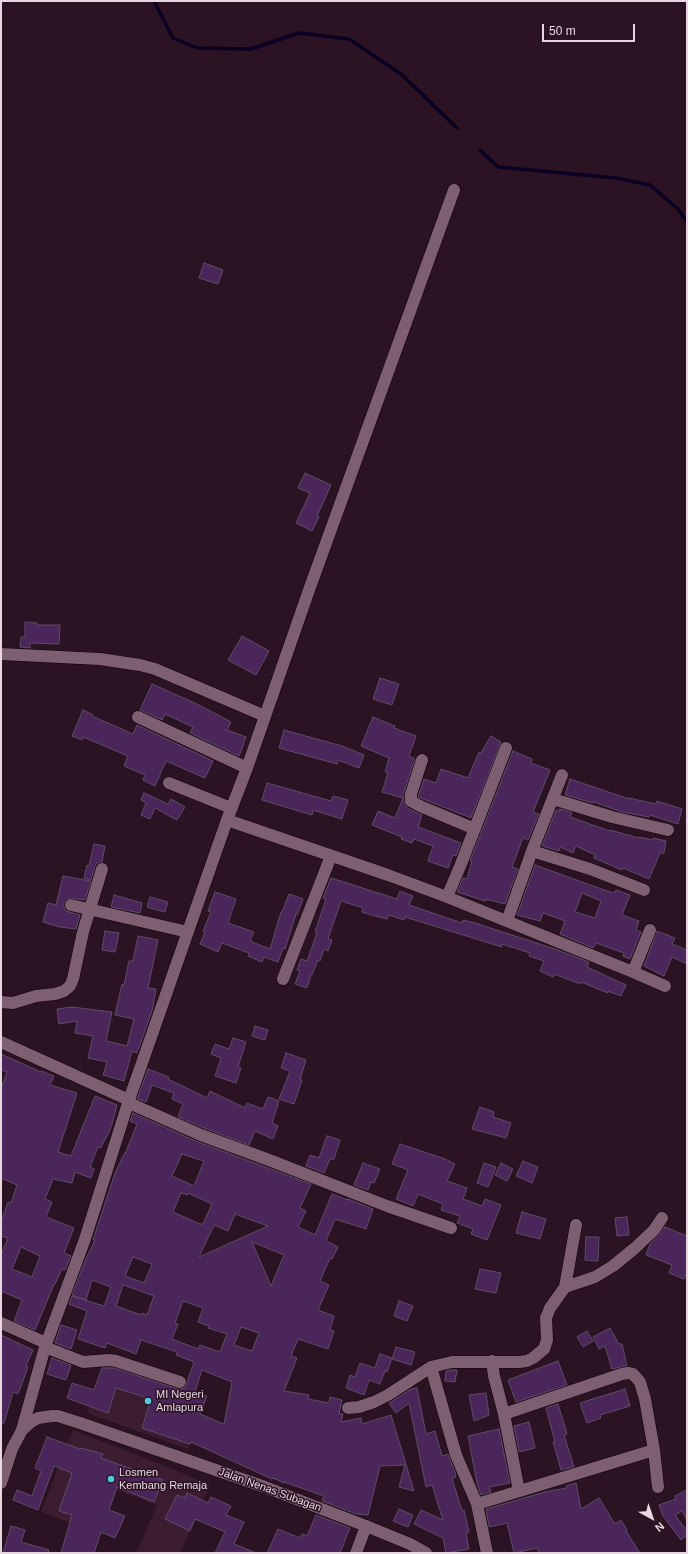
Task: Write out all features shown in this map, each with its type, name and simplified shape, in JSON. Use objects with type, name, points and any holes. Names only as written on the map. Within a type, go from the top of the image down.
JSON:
[{"type":"street","points":[[1,1483],[12,1449],[22,1430],[46,1345],[85,1239],[129,1102],[231,808],[247,768],[309,590],[454,190]]},
{"type":"street","points":[[1,654],[100,659],[140,665],[155,669],[265,716]]},
{"type":"street","points":[[138,717],[247,768]]},
{"type":"street","points":[[447,897],[506,748]]},
{"type":"street","points":[[422,760],[411,794],[411,801],[475,829]]},
{"type":"street","points":[[507,922],[532,851],[562,775]]},
{"type":"street","points":[[169,783],[231,808]]},
{"type":"street","points":[[553,799],[612,817],[668,830]]},
{"type":"street","points":[[227,820],[388,875],[447,897],[665,986]]},
{"type":"street","points":[[532,851],[590,869],[644,890]]},
{"type":"street","points":[[283,979],[331,856]]},
{"type":"street","points":[[1,1002],[13,1003],[36,996],[55,994],[64,991],[70,986],[73,979],[83,932],[102,869]]},
{"type":"street","points":[[71,905],[188,932]]},
{"type":"street","points":[[633,972],[650,930]]},
{"type":"street","points":[[1,1042],[201,1135],[387,1206],[451,1228]]},
{"type":"street","points":[[565,1287],[594,1277],[613,1266],[654,1230],[662,1218]]},
{"type":"street","points":[[348,1408],[359,1407],[374,1402],[388,1395],[431,1367],[452,1362],[527,1361],[540,1354],[546,1345],[546,1318],[550,1308],[565,1287],[576,1225]]},
{"type":"street","points":[[1,1323],[83,1362],[116,1361],[180,1382]]},
{"type":"street","points":[[492,1361],[519,1491]]},
{"type":"street","points":[[431,1367],[456,1454],[477,1504],[487,1553]]},
{"type":"street","points":[[504,1414],[622,1374],[633,1374],[640,1382],[645,1399],[654,1450],[658,1487]]},
{"type":"street","name":"Jalan Nenas Subagan","points":[[22,1430],[38,1418],[52,1416],[67,1419],[265,1487],[410,1544],[426,1553]]},
{"type":"street","points":[[477,1504],[654,1450]]},
{"type":"street","points":[[356,1553],[366,1526]]},
{"type":"shaded area","name":"MI Negeri Amlapura","points":[[104,1361],[207,1396],[188,1449],[87,1413]]},
{"type":"shaded area","name":"Losmen Kembang Remaja","points":[[73,1430],[210,1485],[180,1553],[136,1553],[157,1505],[116,1490],[100,1534],[41,1512]]},
{"type":"building","points":[[204,263],[223,270],[218,284],[199,278]]},
{"type":"building","points":[[305,473],[331,485],[312,531],[296,523],[310,493],[298,488]]},
{"type":"building","points":[[25,622],[37,623],[37,625],[60,625],[59,644],[30,643],[30,648],[20,647],[21,637],[25,637]]},
{"type":"building","points":[[242,636],[269,651],[256,675],[228,660]]},
{"type":"building","points":[[380,678],[399,684],[392,705],[373,699]]},
{"type":"building","points":[[152,684],[199,705],[231,722],[227,730],[246,737],[239,756],[190,733],[193,727],[165,714],[162,720],[140,710]]},
{"type":"building","points":[[83,710],[93,715],[92,716],[133,734],[137,725],[213,761],[205,778],[166,761],[155,786],[143,780],[145,775],[124,766],[128,756],[83,737],[82,740],[72,736]]},
{"type":"building","points":[[373,717],[395,726],[394,728],[416,736],[409,756],[415,759],[404,792],[404,801],[407,808],[422,815],[418,827],[461,843],[456,856],[453,855],[448,868],[428,861],[433,846],[414,839],[412,843],[401,839],[402,837],[372,825],[378,811],[395,818],[403,798],[382,792],[388,773],[385,772],[389,758],[361,746]]},
{"type":"building","points":[[284,730],[342,746],[364,755],[359,768],[338,760],[337,764],[279,748]]},
{"type":"building","points":[[491,736],[501,742],[471,818],[418,797],[424,779],[436,783],[441,769],[468,778],[479,752],[481,753]]},
{"type":"building","points":[[513,751],[532,759],[531,763],[550,770],[533,812],[539,814],[528,840],[523,838],[512,867],[518,869],[505,904],[486,899],[486,901],[457,892],[463,878],[467,879],[472,861],[470,861]]},
{"type":"building","points":[[570,779],[629,799],[656,804],[657,801],[682,809],[678,824],[650,815],[649,817],[622,812],[594,802],[593,803],[565,795]]},
{"type":"building","points":[[267,783],[331,801],[333,796],[348,800],[342,819],[313,810],[312,815],[262,800]]},
{"type":"building","points":[[144,793],[168,804],[171,799],[185,807],[177,820],[155,808],[150,819],[141,815],[146,803],[141,800]]},
{"type":"building","points":[[560,809],[572,812],[570,817],[610,831],[639,838],[653,840],[653,838],[666,841],[664,853],[660,853],[649,879],[623,868],[622,870],[594,858],[595,855],[576,846],[573,853],[560,847],[559,851],[542,846],[556,810],[560,811]]},
{"type":"building","points":[[94,844],[105,846],[102,862],[97,863],[95,866],[91,880],[84,878],[87,865],[89,866]]},
{"type":"building","points":[[535,865],[607,891],[615,893],[616,890],[630,895],[622,915],[639,921],[636,930],[641,932],[630,959],[623,956],[624,953],[596,943],[593,948],[560,934],[565,921],[543,913],[540,921],[517,915]],"holes":[[[582,893],[601,901],[595,918],[575,912]]]},
{"type":"building","points":[[63,876],[91,881],[85,900],[69,898],[64,903],[66,911],[80,915],[76,929],[60,927],[43,922],[48,903],[56,905]]},
{"type":"building","points":[[331,878],[397,899],[400,891],[413,896],[409,905],[462,923],[463,920],[475,923],[555,949],[589,962],[587,967],[626,985],[621,996],[608,991],[608,993],[581,982],[580,984],[554,974],[553,977],[540,971],[544,961],[529,956],[530,953],[502,944],[502,947],[405,917],[404,920],[389,915],[387,919],[375,916],[362,912],[363,908],[341,901],[328,939],[332,940],[328,951],[324,949],[320,961],[318,960],[311,975],[307,988],[295,984],[300,971],[297,970],[301,959],[307,961],[317,933],[315,932],[326,899],[323,898]]},
{"type":"building","points":[[215,892],[236,899],[228,923],[254,932],[250,941],[270,949],[281,912],[289,894],[303,899],[297,915],[296,914],[285,949],[283,948],[278,962],[264,957],[262,962],[248,956],[249,953],[222,943],[218,952],[200,944],[205,932],[203,931],[211,912],[208,911]]},
{"type":"building","points":[[114,895],[142,903],[140,913],[111,907]]},
{"type":"building","points":[[150,897],[168,902],[165,912],[147,907]]},
{"type":"building","points":[[105,931],[119,933],[115,952],[102,950]]},
{"type":"building","points":[[657,931],[675,938],[672,944],[687,950],[687,964],[672,957],[664,976],[644,966]]},
{"type":"building","points":[[138,936],[158,940],[148,988],[156,989],[152,1011],[137,1053],[132,1051],[124,1081],[103,1075],[107,1062],[88,1058],[93,1036],[75,1033],[77,1021],[59,1024],[57,1009],[72,1007],[112,1012],[106,1041],[127,1046],[134,1019],[115,1015],[129,961],[133,961]]},
{"type":"building","points":[[255,1026],[268,1030],[265,1040],[252,1036]]},
{"type":"building","points":[[233,1038],[246,1042],[238,1067],[241,1068],[236,1083],[215,1076],[221,1058],[211,1054],[215,1044],[229,1049]]},
{"type":"building","points":[[286,1053],[306,1060],[300,1079],[302,1080],[294,1104],[279,1099],[290,1071],[281,1068]]},
{"type":"building","points":[[1,1054],[41,1072],[54,1076],[50,1085],[77,1093],[58,1152],[71,1156],[95,1096],[117,1105],[107,1137],[101,1148],[98,1147],[90,1167],[94,1169],[91,1178],[75,1172],[72,1183],[53,1179],[45,1199],[52,1202],[46,1217],[74,1228],[64,1253],[71,1256],[65,1270],[62,1269],[54,1284],[35,1330],[14,1321],[22,1300],[1,1291],[1,1255],[8,1238],[1,1236],[1,1222],[8,1202],[11,1203],[17,1185],[1,1178],[1,1089],[7,1072],[1,1070]],"holes":[[[21,1247],[40,1256],[32,1277],[12,1269]]]},
{"type":"building","points":[[148,1069],[169,1077],[168,1079],[207,1098],[210,1091],[245,1108],[247,1103],[263,1109],[268,1097],[279,1101],[272,1123],[278,1126],[273,1139],[255,1131],[249,1145],[178,1117],[183,1104],[172,1099],[174,1093],[152,1085],[146,1102],[137,1099]]},
{"type":"building","points":[[480,1107],[494,1112],[493,1117],[511,1123],[506,1138],[472,1129]]},
{"type":"building","points":[[133,1113],[198,1142],[311,1184],[300,1208],[306,1211],[298,1227],[315,1235],[332,1194],[373,1209],[366,1229],[335,1219],[326,1241],[338,1247],[332,1259],[330,1258],[320,1281],[329,1285],[318,1310],[334,1316],[330,1330],[334,1331],[328,1349],[298,1339],[291,1356],[297,1358],[284,1391],[309,1395],[308,1399],[329,1403],[330,1397],[342,1400],[339,1414],[343,1414],[341,1422],[361,1418],[362,1424],[391,1415],[414,1491],[399,1487],[405,1465],[380,1466],[368,1515],[356,1514],[322,1501],[324,1496],[273,1478],[272,1479],[191,1442],[190,1444],[142,1428],[151,1399],[116,1388],[108,1413],[67,1398],[72,1383],[94,1390],[102,1368],[114,1368],[178,1389],[185,1388],[194,1362],[176,1355],[177,1352],[141,1340],[136,1354],[107,1343],[105,1348],[78,1339],[87,1311],[69,1304],[72,1296],[104,1306],[111,1287],[92,1280],[86,1300],[72,1295],[84,1263],[95,1240],[93,1240],[115,1173],[125,1154],[137,1124],[130,1121]],"holes":[[[182,1154],[204,1161],[194,1186],[172,1176]],[[181,1193],[187,1195],[188,1193],[212,1204],[203,1224],[173,1212]],[[235,1214],[268,1226],[199,1257],[214,1225],[228,1231]],[[252,1242],[284,1255],[271,1286]],[[133,1257],[152,1264],[144,1283],[125,1276]],[[123,1285],[154,1296],[147,1315],[142,1313],[141,1315],[116,1306]],[[183,1301],[203,1308],[198,1322],[209,1326],[208,1328],[227,1334],[220,1352],[200,1345],[198,1349],[172,1339],[178,1324],[175,1323]],[[241,1327],[259,1333],[252,1351],[234,1345]],[[202,1370],[232,1382],[224,1424],[200,1414],[207,1396],[195,1392]]]},
{"type":"building","points":[[327,1136],[340,1140],[334,1159],[330,1159],[324,1173],[306,1166],[310,1155],[319,1158]]},
{"type":"building","points":[[400,1144],[445,1159],[455,1164],[447,1181],[467,1188],[463,1199],[482,1206],[485,1199],[501,1205],[487,1240],[471,1234],[473,1229],[457,1223],[460,1216],[441,1210],[443,1204],[418,1194],[413,1206],[396,1199],[408,1170],[392,1164]]},
{"type":"building","points":[[523,1161],[538,1167],[532,1183],[516,1176]]},
{"type":"building","points":[[363,1163],[380,1169],[374,1183],[371,1182],[368,1190],[354,1185]]},
{"type":"building","points":[[484,1163],[496,1167],[488,1187],[477,1183]]},
{"type":"building","points":[[501,1163],[513,1169],[507,1181],[495,1175]]},
{"type":"building","points":[[522,1212],[546,1219],[540,1239],[516,1233]]},
{"type":"building","points":[[627,1217],[629,1235],[617,1236],[615,1218]]},
{"type":"building","points":[[665,1227],[687,1236],[687,1272],[684,1279],[669,1273],[672,1265],[646,1255],[650,1244]]},
{"type":"building","points":[[586,1237],[599,1237],[598,1261],[585,1260]]},
{"type":"building","points":[[480,1269],[501,1273],[496,1293],[475,1289]]},
{"type":"building","points":[[399,1301],[413,1306],[407,1321],[394,1316]]},
{"type":"building","points":[[61,1325],[77,1330],[71,1349],[55,1343]]},
{"type":"building","points":[[610,1328],[619,1344],[622,1344],[627,1366],[612,1369],[605,1346],[599,1349],[593,1337]]},
{"type":"building","points":[[587,1331],[593,1341],[583,1347],[577,1337]]},
{"type":"building","points":[[1,1335],[33,1350],[26,1366],[28,1367],[18,1394],[13,1392],[4,1423],[1,1423]]},
{"type":"building","points":[[396,1347],[415,1352],[411,1365],[392,1359]]},
{"type":"building","points":[[380,1354],[392,1358],[387,1372],[385,1371],[380,1384],[369,1380],[364,1395],[346,1388],[350,1375],[355,1377],[360,1363],[375,1368]]},
{"type":"building","points":[[52,1358],[71,1365],[66,1380],[47,1374]]},
{"type":"building","points":[[558,1361],[567,1385],[516,1402],[508,1380]]},
{"type":"building","points":[[457,1370],[455,1382],[445,1381],[446,1371]]},
{"type":"building","points":[[417,1388],[426,1434],[435,1431],[442,1456],[448,1454],[455,1472],[456,1477],[452,1478],[462,1511],[464,1510],[469,1532],[466,1533],[469,1549],[446,1553],[443,1538],[414,1524],[421,1510],[443,1520],[432,1485],[426,1487],[409,1403],[396,1413],[389,1403],[411,1389]]},
{"type":"building","points":[[625,1389],[630,1406],[600,1415],[601,1418],[587,1423],[580,1403]]},
{"type":"building","points":[[486,1393],[489,1415],[474,1421],[469,1395]]},
{"type":"building","points":[[558,1404],[567,1434],[564,1435],[574,1467],[561,1470],[546,1408]]},
{"type":"building","points":[[529,1422],[535,1448],[519,1452],[514,1426]]},
{"type":"building","points":[[499,1429],[510,1483],[489,1487],[491,1492],[481,1495],[477,1483],[468,1436]]},
{"type":"building","name":"Losmen Kembang Remaja","points":[[47,1437],[80,1449],[103,1454],[101,1458],[163,1480],[154,1502],[117,1487],[109,1510],[125,1516],[115,1538],[101,1532],[94,1553],[61,1553],[72,1515],[59,1511],[72,1473],[54,1466],[38,1510],[13,1500],[17,1490],[32,1496],[41,1471],[35,1468]]},
{"type":"building","points":[[576,1483],[581,1509],[599,1498],[615,1524],[621,1520],[640,1553],[539,1553],[537,1548],[514,1553],[507,1523],[489,1527],[486,1509],[545,1492],[567,1488],[566,1486]]},
{"type":"building","points":[[687,1490],[687,1520],[682,1511],[675,1515],[687,1531],[687,1535],[681,1540],[663,1516],[659,1505],[676,1499],[675,1496]]},
{"type":"building","points":[[187,1493],[208,1503],[211,1497],[231,1506],[226,1515],[244,1522],[234,1544],[256,1553],[215,1553],[225,1532],[195,1519],[190,1531],[165,1519],[177,1495],[185,1498]]},
{"type":"building","points":[[399,1509],[413,1515],[408,1527],[393,1521]]},
{"type":"building","points":[[316,1515],[350,1528],[340,1553],[267,1553],[278,1529],[300,1538],[302,1534],[307,1536]]},
{"type":"building","points":[[11,1526],[25,1530],[21,1542],[49,1550],[48,1553],[3,1553]]},
{"type":"waterway","points":[[154,1],[173,38],[197,48],[251,49],[299,33],[349,39],[401,74],[457,128]]},
{"type":"waterway","points":[[480,150],[498,167],[616,178],[650,185],[678,209],[687,222]]},
{"type":"place","name":"MI Negeri Amlapura","points":[[148,1401]]},
{"type":"place","name":"Losmen Kembang Remaja","points":[[111,1479]]}]
